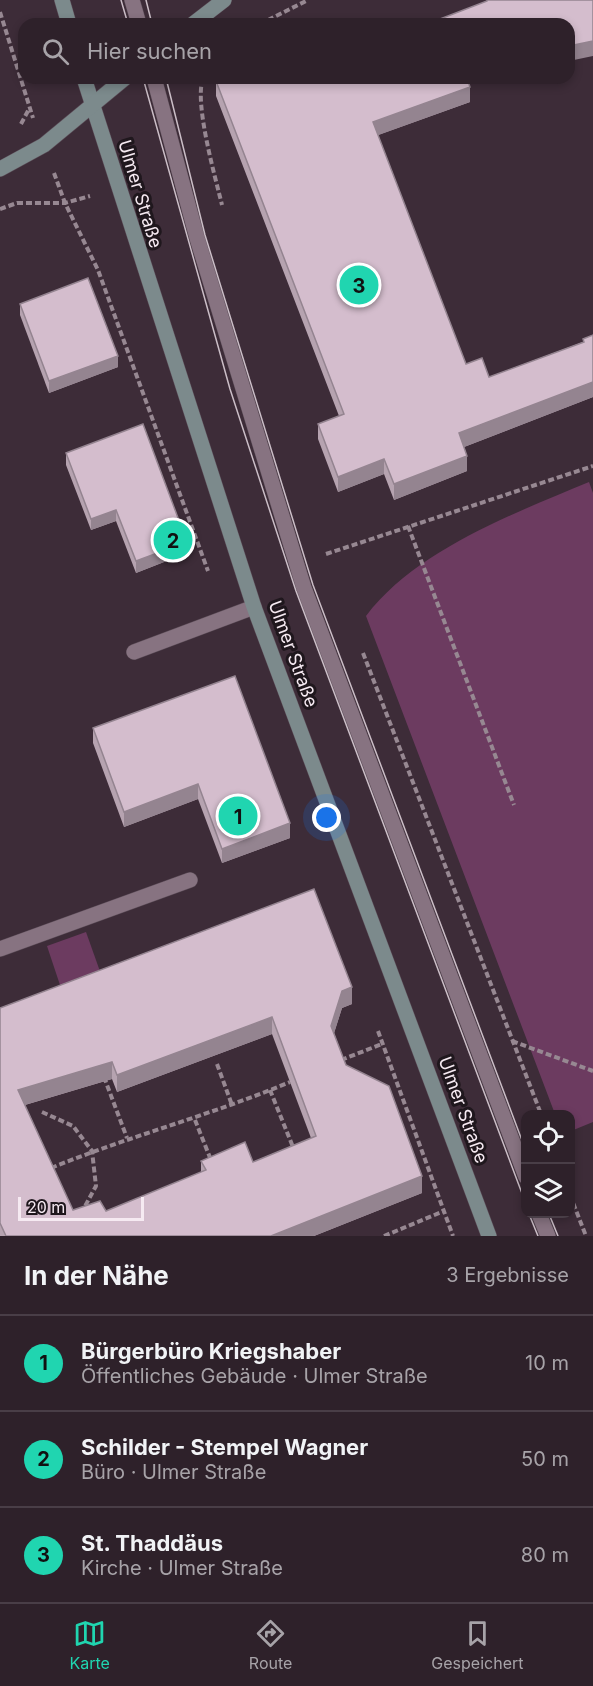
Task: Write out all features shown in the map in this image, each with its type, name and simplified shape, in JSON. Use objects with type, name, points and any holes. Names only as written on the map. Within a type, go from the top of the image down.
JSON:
[{"type":"street","points":[[62,0],[67,18]]},
{"type":"street","points":[[200,18],[224,0]]},
{"type":"street","name":"Ulmer Straße","points":[[86,84],[254,607],[489,1236]]},
{"type":"street","points":[[0,169],[44,145],[118,84]]},
{"type":"lane","points":[[132,0],[137,18]]},
{"type":"lane","points":[[156,84],[197,238],[304,588],[521,1166]]},
{"type":"lane","points":[[134,652],[254,607]]},
{"type":"lane","points":[[0,949],[190,880]]},
{"type":"lane","points":[[541,1218],[548,1236]]},
{"type":"path","points":[[272,18],[308,0]]},
{"type":"path","points":[[0,12],[18,72]]},
{"type":"path","points":[[22,84],[44,145]]},
{"type":"path","points":[[201,84],[201,104],[223,212]]},
{"type":"path","points":[[0,209],[18,203],[65,203]]},
{"type":"path","points":[[328,561],[326,553],[593,466]]},
{"type":"path","points":[[408,526],[514,805]]},
{"type":"path","points":[[360,644],[539,1110]]},
{"type":"path","points":[[513,1040],[593,1071]]},
{"type":"path","points":[[338,1061],[382,1044]]},
{"type":"path","points":[[217,1064],[232,1106]]},
{"type":"path","points":[[104,1077],[126,1138]]},
{"type":"path","points":[[48,1169],[126,1138],[232,1106],[290,1082]]},
{"type":"path","points":[[270,1090],[293,1147]]},
{"type":"path","points":[[42,1112],[73,1126],[92,1151],[96,1185],[82,1212]]},
{"type":"path","points":[[195,1119],[212,1164]]},
{"type":"path","points":[[575,1208],[586,1236]]},
{"type":"path","points":[[384,1236],[444,1211]]},
{"type":"shaded area","points":[[589,482],[593,493],[593,1122],[575,1129],[575,1110],[553,1110],[366,616],[387,593],[439,553],[468,536]]},
{"type":"shaded area","points":[[86,932],[102,977],[62,991],[47,946]]},
{"type":"building","points":[[593,0],[593,41],[575,45],[575,18],[443,18],[487,1]]},
{"type":"building","points":[[217,84],[469,84],[470,87],[373,122],[466,364],[482,358],[489,377],[584,342],[583,339],[593,335],[593,382],[459,433],[467,456],[394,484],[384,459],[338,477],[318,424],[344,414]]},
{"type":"building","points":[[88,278],[118,356],[49,381],[20,304]]},
{"type":"building","points":[[143,424],[187,542],[136,561],[116,510],[91,519],[66,453]]},
{"type":"building","points":[[235,676],[290,823],[222,849],[198,784],[124,812],[93,728]]},
{"type":"building","points":[[314,889],[352,987],[342,991],[331,1026],[346,1065],[389,1086],[422,1176],[271,1236],[6,1236],[0,1223],[0,1008]],"holes":[[[272,1017],[316,1136],[253,1162],[245,1142],[201,1161],[206,1170],[106,1211],[100,1201],[73,1210],[18,1090],[112,1062],[117,1075]]]},
{"type":"tram line","points":[[121,0],[126,18]]},
{"type":"tram line","points":[[146,0],[150,18]]},
{"type":"tram line","points":[[145,84],[230,389],[296,591],[521,1191]]},
{"type":"tram line","points":[[167,84],[205,235],[313,585],[521,1138]]},
{"type":"tram line","points":[[531,1218],[538,1236]]},
{"type":"tram line","points":[[551,1218],[558,1236]]},
{"type":"place","name":"St. Thaddäus","points":[[359,285]]},
{"type":"place","name":"Schilder - Stempel Wagner","points":[[173,540]]},
{"type":"place","name":"Bürgerbüro Kriegshaber","points":[[238,816]]}]
